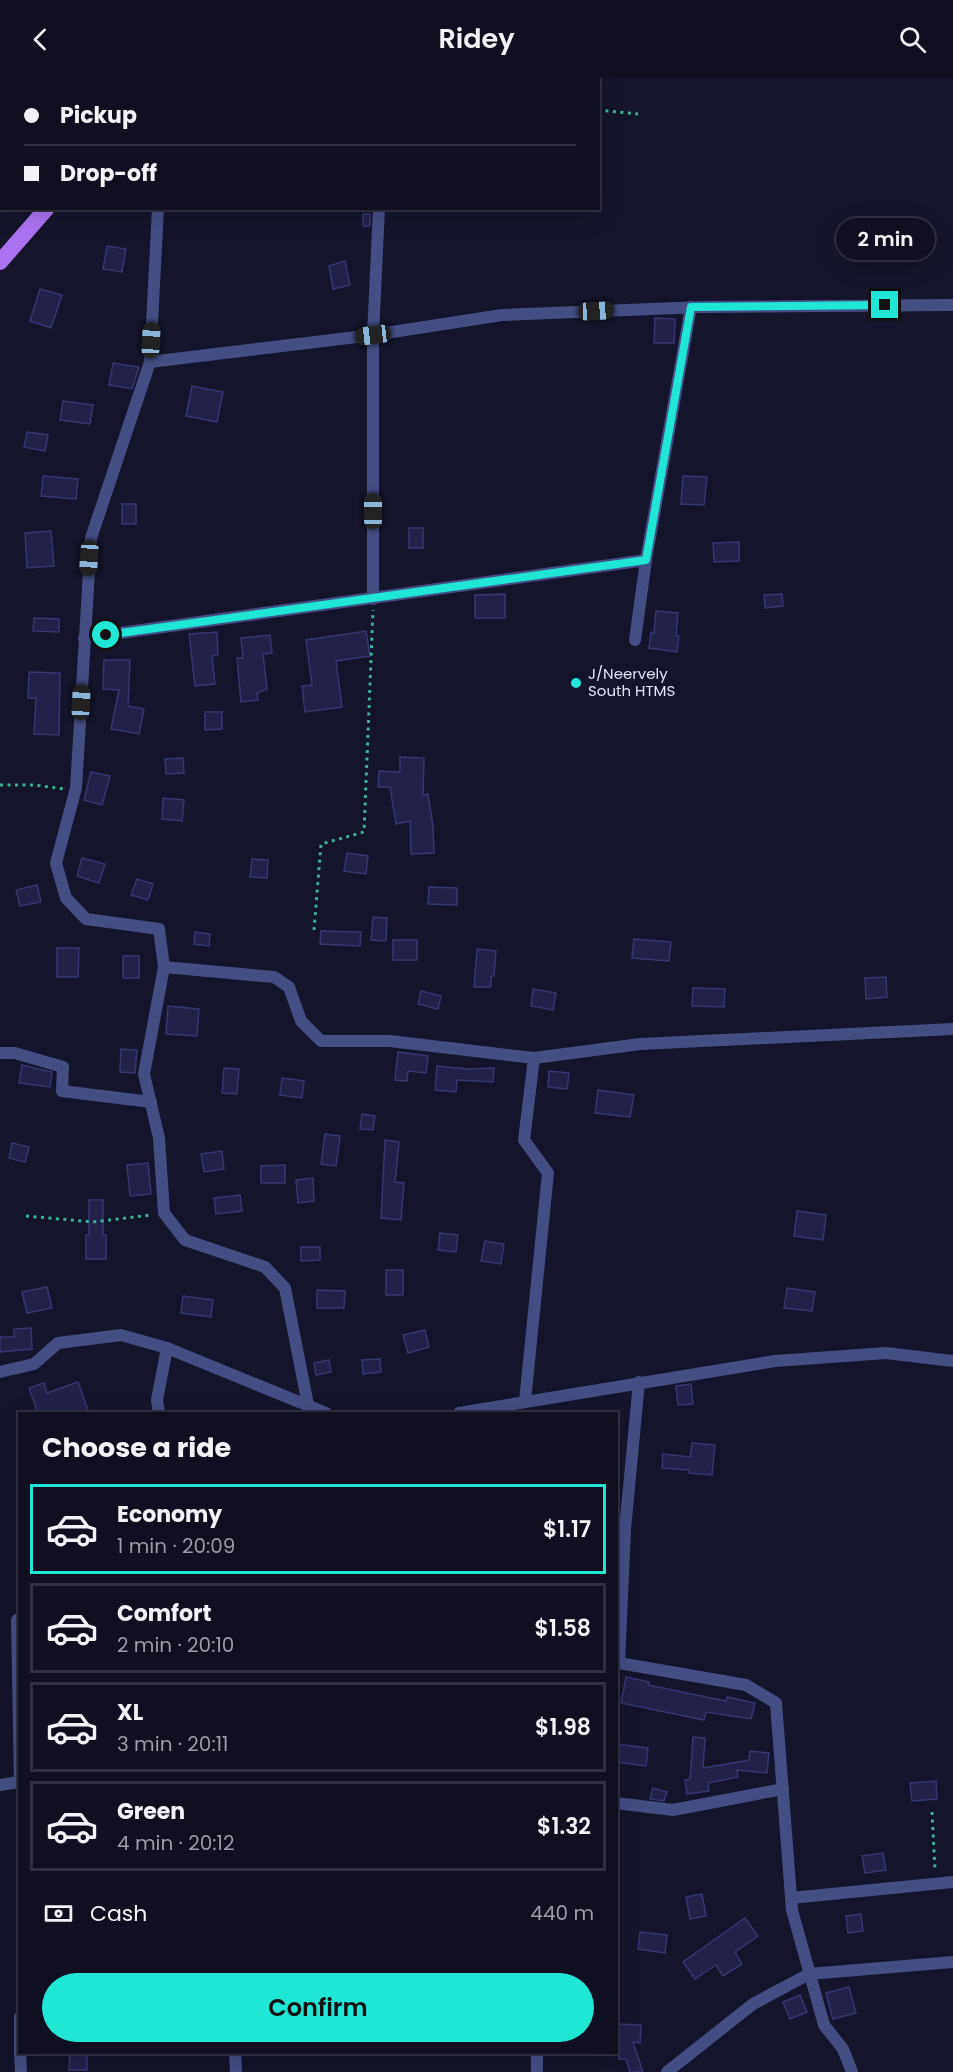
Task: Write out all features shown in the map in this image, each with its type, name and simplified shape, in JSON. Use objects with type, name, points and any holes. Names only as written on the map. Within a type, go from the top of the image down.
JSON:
[{"type":"main road","points":[[0,262],[45,210]]},
{"type":"street","points":[[158,210],[150,362],[91,538],[75,791],[56,863],[66,898],[86,919],[159,929],[164,967],[144,1074],[159,1138],[164,1213],[185,1240],[265,1267],[285,1288],[308,1405]]},
{"type":"street","points":[[373,599],[373,335],[379,210]]},
{"type":"street","points":[[150,362],[373,335],[502,315],[691,307],[953,305]]},
{"type":"street","points":[[635,640],[646,560],[691,307]]},
{"type":"street","points":[[84,638],[646,560]]},
{"type":"street","points":[[164,967],[274,977],[290,987],[302,1021],[321,1041],[390,1041],[534,1058],[640,1044],[953,1029]]},
{"type":"street","points":[[0,1053],[15,1053],[63,1067],[62,1091],[151,1102]]},
{"type":"street","points":[[525,1401],[548,1173],[524,1140],[534,1058]]},
{"type":"street","points":[[0,1372],[34,1364],[58,1342],[121,1335],[167,1348],[324,1412]]},
{"type":"street","points":[[159,1412],[158,1400],[167,1348]]},
{"type":"street","points":[[464,1412],[775,1361],[886,1353],[953,1361]]},
{"type":"street","points":[[639,1382],[621,1525],[619,1663],[746,1685],[776,1703],[792,1910],[824,2025],[843,2049],[852,2072]]},
{"type":"street","points":[[18,1619],[18,1702]]},
{"type":"street","points":[[0,1785],[18,1783]]},
{"type":"street","points":[[618,1803],[673,1810],[783,1789]]},
{"type":"street","points":[[791,1898],[953,1882]]},
{"type":"street","points":[[667,2072],[753,2004],[809,1974],[953,1962]]},
{"type":"street","points":[[20,2054],[21,2072]]},
{"type":"street","points":[[235,2054],[236,2072]]},
{"type":"street","points":[[537,2054],[537,2072]]},
{"type":"path","points":[[600,110],[638,114]]},
{"type":"path","points":[[314,930],[321,844],[363,832],[373,599]]},
{"type":"path","points":[[0,785],[34,785],[75,791]]},
{"type":"path","points":[[26,1216],[93,1222],[164,1213]]},
{"type":"path","points":[[932,1812],[936,1884]]},
{"type":"building","points":[[363,214],[370,214],[370,226],[363,226]]},
{"type":"building","points":[[107,246],[126,249],[122,272],[103,269]]},
{"type":"building","points":[[345,261],[350,285],[333,289],[329,266]]},
{"type":"building","points":[[40,289],[62,295],[51,328],[30,321]]},
{"type":"building","points":[[655,318],[675,319],[674,343],[654,343]]},
{"type":"building","points":[[113,363],[139,367],[132,389],[109,385]]},
{"type":"building","points":[[192,386],[223,392],[217,422],[186,416]]},
{"type":"building","points":[[63,401],[93,405],[90,424],[60,420]]},
{"type":"building","points":[[27,432],[48,435],[45,451],[24,447]]},
{"type":"building","points":[[43,476],[78,479],[76,499],[41,496]]},
{"type":"building","points":[[683,476],[707,477],[704,505],[681,504]]},
{"type":"building","points":[[122,504],[136,504],[136,524],[122,524]]},
{"type":"building","points":[[409,528],[423,528],[423,548],[409,548]]},
{"type":"building","points":[[51,531],[54,566],[27,568],[25,533]]},
{"type":"building","points":[[739,542],[739,561],[714,562],[713,543]]},
{"type":"building","points":[[505,594],[505,618],[475,618],[475,595]]},
{"type":"building","points":[[782,594],[783,606],[765,608],[764,595]]},
{"type":"building","points":[[656,611],[678,613],[677,652],[649,648],[651,632],[654,633]]},
{"type":"building","points":[[34,618],[59,619],[59,632],[33,631]]},
{"type":"building","points":[[366,631],[370,656],[336,661],[342,707],[305,712],[302,686],[312,685],[306,640]]},
{"type":"building","points":[[217,632],[218,655],[212,656],[215,684],[195,686],[189,634]]},
{"type":"building","points":[[270,635],[272,653],[263,654],[267,689],[257,693],[258,700],[241,702],[237,658],[243,658],[241,638]]},
{"type":"building","points":[[104,660],[130,660],[128,706],[144,709],[139,734],[111,729],[119,690],[103,689]]},
{"type":"building","points":[[29,672],[60,673],[59,735],[34,734],[36,698],[28,698]]},
{"type":"building","points":[[205,712],[222,712],[222,729],[205,730]]},
{"type":"building","points":[[400,757],[424,758],[423,795],[428,794],[434,853],[411,854],[410,821],[396,824],[390,787],[378,787],[379,771],[400,772]]},
{"type":"building","points":[[183,758],[184,773],[166,774],[165,759]]},
{"type":"building","points":[[91,772],[110,776],[102,805],[84,800]]},
{"type":"building","points":[[163,798],[184,800],[182,821],[162,819]]},
{"type":"building","points":[[347,853],[368,856],[366,874],[344,871]]},
{"type":"building","points":[[82,858],[105,864],[99,883],[77,876]]},
{"type":"building","points":[[252,859],[268,860],[267,878],[250,877]]},
{"type":"building","points":[[137,879],[153,884],[148,900],[131,895]]},
{"type":"building","points":[[37,885],[41,902],[20,906],[16,890]]},
{"type":"building","points":[[429,887],[457,888],[457,905],[428,904]]},
{"type":"building","points":[[373,917],[387,918],[386,941],[371,940]]},
{"type":"building","points":[[321,931],[361,932],[360,946],[320,944]]},
{"type":"building","points":[[195,932],[210,934],[209,946],[194,944]]},
{"type":"building","points":[[634,939],[671,942],[669,961],[632,958]]},
{"type":"building","points":[[393,940],[417,940],[417,960],[393,960]]},
{"type":"building","points":[[57,948],[79,948],[78,977],[57,977]]},
{"type":"building","points":[[477,949],[496,951],[491,987],[474,987]]},
{"type":"building","points":[[123,956],[139,956],[139,978],[123,978]]},
{"type":"building","points":[[886,977],[887,997],[866,999],[865,978]]},
{"type":"building","points":[[693,988],[725,989],[724,1007],[692,1006]]},
{"type":"building","points":[[533,989],[556,993],[553,1010],[531,1006]]},
{"type":"building","points":[[421,991],[441,996],[438,1009],[418,1004]]},
{"type":"building","points":[[168,1006],[199,1009],[197,1036],[166,1034]]},
{"type":"building","points":[[121,1049],[137,1050],[135,1073],[120,1072]]},
{"type":"building","points":[[398,1052],[428,1056],[426,1073],[408,1071],[407,1081],[395,1080]]},
{"type":"building","points":[[22,1065],[52,1072],[50,1087],[19,1083]]},
{"type":"building","points":[[437,1066],[468,1069],[494,1068],[493,1082],[457,1080],[456,1092],[435,1090]]},
{"type":"building","points":[[224,1068],[239,1069],[237,1094],[222,1093]]},
{"type":"building","points":[[549,1071],[569,1073],[567,1089],[548,1087]]},
{"type":"building","points":[[282,1078],[304,1081],[302,1098],[280,1095]]},
{"type":"building","points":[[598,1090],[634,1095],[630,1117],[595,1113]]},
{"type":"building","points":[[362,1114],[375,1116],[373,1130],[360,1129]]},
{"type":"building","points":[[325,1134],[340,1136],[336,1166],[321,1164]]},
{"type":"building","points":[[385,1140],[399,1142],[395,1182],[404,1183],[401,1220],[381,1218]]},
{"type":"building","points":[[12,1143],[29,1147],[25,1162],[9,1158]]},
{"type":"building","points":[[222,1151],[224,1169],[204,1172],[201,1154]]},
{"type":"building","points":[[148,1163],[151,1194],[130,1196],[127,1165]]},
{"type":"building","points":[[285,1165],[285,1183],[261,1183],[261,1166]]},
{"type":"building","points":[[313,1178],[314,1201],[298,1203],[296,1180]]},
{"type":"building","points":[[240,1195],[242,1211],[216,1214],[214,1198]]},
{"type":"building","points":[[89,1200],[103,1200],[106,1259],[86,1259]]},
{"type":"building","points":[[797,1211],[826,1215],[823,1240],[794,1236]]},
{"type":"building","points":[[440,1233],[458,1235],[456,1252],[438,1250]]},
{"type":"building","points":[[485,1241],[504,1244],[501,1264],[481,1261]]},
{"type":"building","points":[[301,1247],[320,1247],[320,1260],[301,1261]]},
{"type":"building","points":[[386,1270],[403,1270],[403,1295],[386,1295]]},
{"type":"building","points":[[47,1287],[52,1308],[27,1313],[22,1292]]},
{"type":"building","points":[[787,1288],[815,1292],[812,1311],[784,1308]]},
{"type":"building","points":[[317,1290],[345,1291],[344,1308],[317,1308]]},
{"type":"building","points":[[183,1296],[213,1300],[211,1317],[181,1313]]},
{"type":"building","points":[[31,1328],[32,1349],[0,1352],[0,1337],[14,1337],[14,1329]]},
{"type":"building","points":[[425,1330],[429,1347],[408,1353],[403,1335]]},
{"type":"building","points":[[380,1359],[381,1372],[363,1374],[362,1360]]},
{"type":"building","points":[[329,1360],[331,1372],[316,1375],[314,1363]]},
{"type":"building","points":[[78,1382],[89,1412],[38,1412],[29,1388],[44,1383],[47,1393]]},
{"type":"building","points":[[691,1384],[693,1404],[678,1405],[676,1386]]},
{"type":"building","points":[[692,1443],[715,1445],[712,1475],[662,1468],[663,1454],[690,1457]]},
{"type":"building","points":[[626,1677],[649,1682],[648,1685],[726,1701],[727,1697],[755,1703],[751,1719],[706,1712],[704,1720],[621,1703]]},
{"type":"building","points":[[693,1737],[705,1738],[703,1768],[749,1760],[750,1751],[769,1753],[767,1773],[737,1770],[738,1777],[708,1783],[709,1791],[687,1794],[685,1780],[690,1779]]},
{"type":"building","points":[[618,1744],[648,1748],[646,1766],[618,1762]]},
{"type":"building","points":[[936,1781],[937,1799],[912,1801],[910,1783]]},
{"type":"building","points":[[653,1788],[667,1792],[664,1801],[650,1799]]},
{"type":"building","points":[[883,1853],[886,1870],[865,1873],[862,1856]]},
{"type":"building","points":[[702,1894],[706,1916],[690,1919],[686,1897]]},
{"type":"building","points":[[861,1914],[863,1931],[848,1933],[846,1916]]},
{"type":"building","points":[[745,1918],[758,1936],[735,1952],[742,1964],[723,1976],[716,1965],[695,1979],[683,1962]]},
{"type":"building","points":[[640,1932],[667,1935],[665,1953],[638,1949]]},
{"type":"building","points":[[849,1987],[856,2013],[833,2019],[826,1993]]},
{"type":"building","points":[[800,1995],[807,2012],[790,2019],[783,2002]]},
{"type":"building","points":[[618,2024],[641,2025],[640,2043],[633,2042],[643,2072],[630,2072],[626,2059],[619,2059]]},
{"type":"building","points":[[70,2054],[87,2054],[87,2070],[69,2070]]},
{"type":"place","name":"J/Neervely South HTMS","points":[[576,683]]},
{"type":"route","points":[[106,635],[646,560],[691,307],[885,305]]}]
